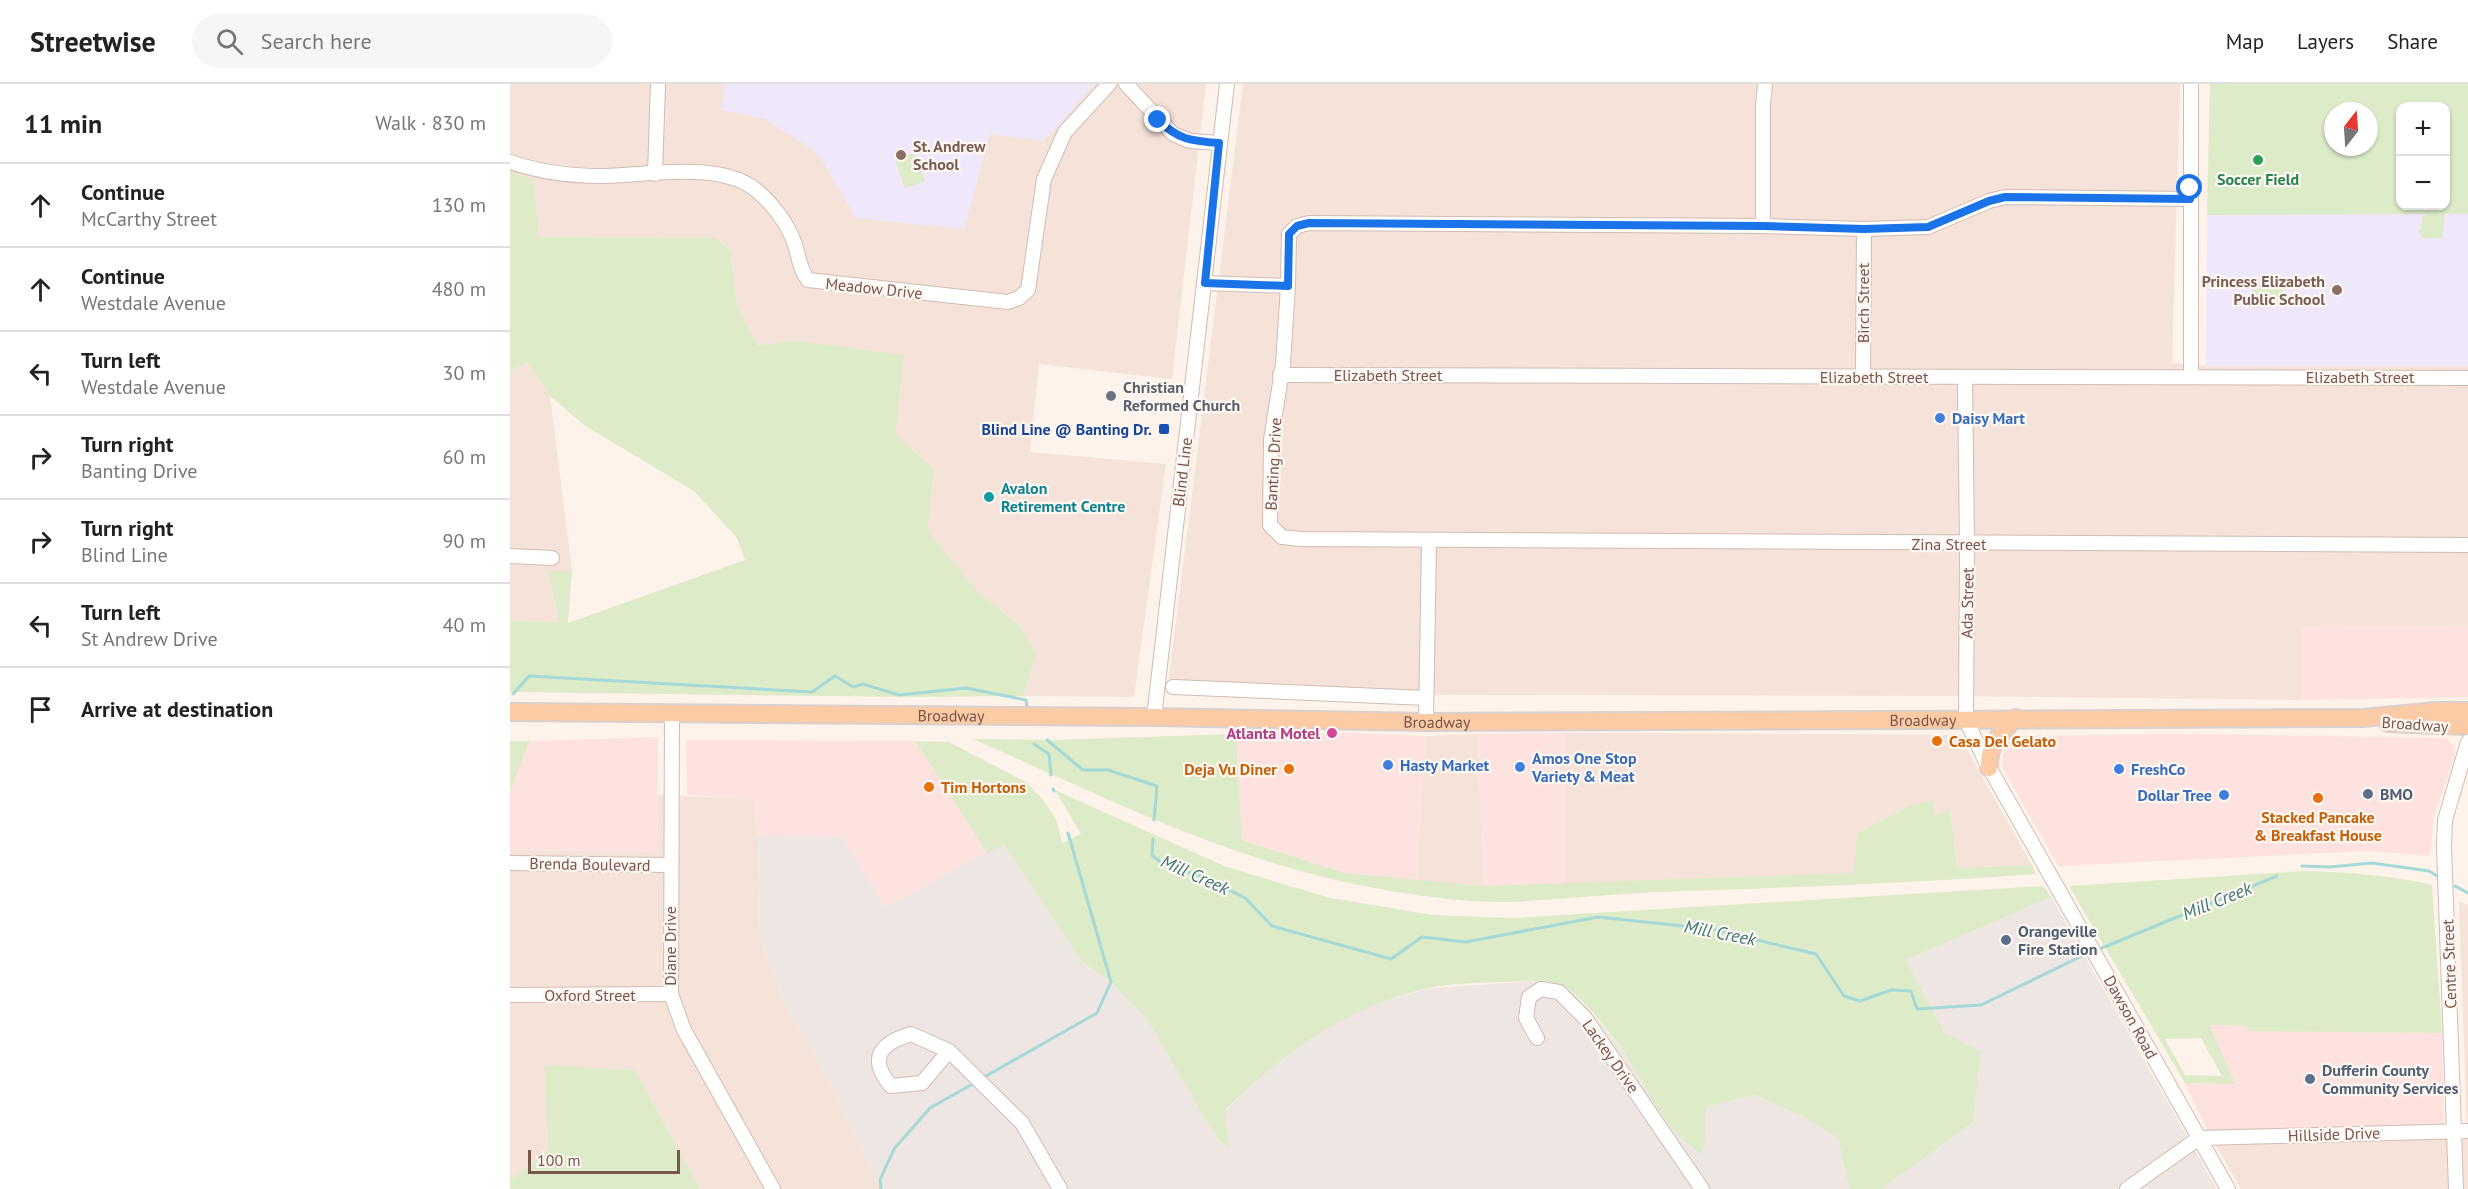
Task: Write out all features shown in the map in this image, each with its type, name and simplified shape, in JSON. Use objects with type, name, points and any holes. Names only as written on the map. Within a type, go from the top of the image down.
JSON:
[{"type":"main road","name":"Broadway","points":[[510,712],[1154,717],[1426,722],[2363,718],[2437,711],[2468,711]]},
{"type":"main road","points":[[1989,768],[1993,741],[2016,718]]},
{"type":"main road","name":"Broadway","points":[[2363,718],[2391,724],[2468,726]]},
{"type":"street","points":[[655,174],[658,84]]},
{"type":"street","name":"Meadow Drive","points":[[510,162],[564,175],[690,172],[733,177],[755,189],[780,215],[794,241],[799,263],[808,280],[1008,302],[1019,298],[1028,290],[1044,179],[1065,132],[1109,84]]},
{"type":"street","points":[[1126,84],[1173,134],[1190,141],[1219,143]]},
{"type":"street","name":"Blind Line","points":[[1154,717],[1227,84]]},
{"type":"street","points":[[1766,84],[1763,105],[1763,226],[1864,229],[1928,227],[1989,201],[2005,197],[2190,199]]},
{"type":"street","points":[[2191,84],[2191,377]]},
{"type":"street","name":"Banting Drive","points":[[1429,541],[1301,539],[1282,537],[1270,525],[1271,440],[1280,375],[1288,286],[1289,234],[1297,226],[1309,223],[1763,226]]},
{"type":"street","name":"Birch Street","points":[[1863,377],[1864,229]]},
{"type":"street","points":[[1205,283],[1288,286]]},
{"type":"street","name":"Elizabeth Street","points":[[1280,375],[2468,378]]},
{"type":"street","name":"Ada Street","points":[[1965,378],[1966,720]]},
{"type":"street","points":[[1426,722],[1429,541]]},
{"type":"street","name":"Zina Street","points":[[1429,541],[2468,545]]},
{"type":"street","points":[[510,556],[552,558]]},
{"type":"street","points":[[1173,687],[1426,698]]},
{"type":"street","name":"Diane Drive","points":[[672,713],[671,994],[684,1030],[773,1189]]},
{"type":"street","name":"Dawson Road","points":[[1966,720],[1989,768],[2228,1189]]},
{"type":"street","name":"Centre Street","points":[[2456,1189],[2461,1131],[2444,846],[2445,820],[2468,742]]},
{"type":"street","name":"Brenda Boulevard","points":[[510,863],[670,865]]},
{"type":"street","name":"Lackey Drive","points":[[1537,1038],[1526,1018],[1529,997],[1541,989],[1559,992],[1585,1018],[1702,1189]]},
{"type":"street","name":"Oxford Street","points":[[510,995],[671,994]]},
{"type":"street","points":[[949,1051],[921,1083],[891,1086],[881,1074],[878,1060],[882,1049],[894,1040],[911,1034],[949,1051],[1022,1123],[1060,1189]]},
{"type":"street","name":"Hillside Drive","points":[[2199,1138],[2461,1131]]},
{"type":"street","points":[[2127,1189],[2199,1138]]},
{"type":"shaded area","points":[[510,84],[1206,84],[1172,379],[1039,364],[1030,452],[1166,464],[1134,697],[1023,696],[1036,654],[1020,626],[976,590],[926,530],[934,469],[790,340],[758,346],[737,307],[731,251],[716,238],[539,237],[534,181],[510,171]]},
{"type":"shaded area","name":"St. Andrew School","points":[[725,84],[1095,84],[1044,141],[990,134],[964,229],[856,218],[823,162],[812,149],[765,119],[721,110]]},
{"type":"shaded area","points":[[1243,84],[2180,84],[2172,363],[2206,366],[2468,366],[2468,626],[2301,627],[2301,700],[1946,696],[1167,694]]},
{"type":"shaded area","name":"Princess Elizabeth Public School","points":[[2468,214],[2468,366],[2206,366],[2207,215]]},
{"type":"shaded area","points":[[527,362],[550,396],[572,571],[548,571],[559,622],[510,621],[510,372]]},
{"type":"shaded area","points":[[2468,626],[2468,697],[2301,700],[2301,627]]},
{"type":"shaded area","points":[[1346,733],[1426,736],[1416,881],[1345,873],[1242,840],[1236,734]]},
{"type":"shaded area","points":[[1566,733],[1959,735],[2032,865],[1957,868],[1950,810],[1935,816],[1931,800],[1911,805],[1857,833],[1855,873],[1566,885]]},
{"type":"shaded area","points":[[1566,733],[1566,885],[1483,886],[1478,734]]},
{"type":"shaded area","points":[[1478,734],[1483,886],[1416,881],[1426,736]]},
{"type":"shaded area","points":[[2189,734],[2446,738],[2454,746],[2455,755],[2434,816],[2430,856],[2369,851],[2058,866],[2002,767],[2004,750],[2009,741],[2018,736]]},
{"type":"shaded area","points":[[658,737],[657,852],[510,850],[510,790],[530,741]]},
{"type":"shaded area","points":[[686,740],[915,741],[987,853],[885,907],[843,837],[758,836],[753,799],[687,795]]},
{"type":"shaded area","points":[[658,795],[753,799],[758,836],[760,938],[785,1004],[832,1086],[880,1189],[700,1189],[635,1070],[545,1066],[548,1151],[510,1180],[510,850],[657,852]]},
{"type":"shaded area","points":[[758,836],[843,837],[885,907],[1004,843],[1081,961],[1111,982],[1146,1018],[1218,1140],[1229,1148],[1225,1111],[1264,1072],[1331,1025],[1374,1004],[1430,988],[1546,980],[1573,992],[1598,1020],[1624,1052],[1641,1082],[1674,1128],[1691,1147],[1702,1153],[1706,1134],[1706,1107],[1755,1095],[1802,1116],[1838,1138],[1849,1189],[880,1189],[832,1086],[785,1004],[760,938]]},
{"type":"shaded area","points":[[2051,897],[2217,1189],[1882,1189],[1973,1122],[1981,1053],[1944,1032],[1906,960]]},
{"type":"shaded area","points":[[2459,901],[2468,905],[2468,1189],[2241,1189],[2206,1128],[2467,1128]]},
{"type":"shaded area","points":[[2210,1025],[2247,1026],[2248,1031],[2442,1033],[2444,1127],[2206,1128],[2185,1083],[2236,1083]]},
{"type":"green space","points":[[2210,84],[2468,84],[2468,214],[2445,214],[2442,238],[2423,238],[2418,230],[2421,229],[2422,217],[2428,214],[2207,215]]},
{"type":"green space","points":[[915,153],[925,181],[905,188],[895,160]]},
{"type":"green space","points":[[510,171],[534,180],[539,237],[716,238],[731,251],[737,307],[758,346],[790,340],[904,355],[895,434],[934,469],[927,530],[976,590],[1020,626],[1036,654],[1023,696],[912,697],[510,692],[510,621],[559,622],[548,571],[572,571],[568,623],[745,560],[737,538],[694,491],[584,425],[550,396],[527,362],[510,372]]},
{"type":"green space","points":[[2283,288],[2281,306],[2251,308],[2253,289]]},
{"type":"green space","points":[[1236,734],[1242,840],[1345,873],[1483,886],[1854,873],[1857,833],[1911,805],[1932,800],[1935,815],[1950,809],[1957,868],[2032,865],[2036,874],[1847,885],[1639,893],[1510,902],[1467,901],[1422,896],[1336,880],[1242,853],[1106,799],[973,739],[1052,740]]},
{"type":"green space","points":[[510,741],[530,741],[510,790]]},
{"type":"green space","points":[[915,741],[949,742],[1026,782],[1044,801],[1057,821],[1062,843],[1081,834],[1055,790],[1224,866],[1330,898],[1433,915],[1512,918],[2043,886],[2051,897],[1906,960],[1944,1032],[1981,1052],[1973,1122],[1882,1189],[1849,1189],[1838,1138],[1802,1116],[1755,1095],[1706,1107],[1706,1134],[1702,1154],[1689,1145],[1667,1122],[1620,1046],[1588,1008],[1568,989],[1542,981],[1448,985],[1429,988],[1399,996],[1343,1020],[1318,1034],[1270,1069],[1225,1110],[1229,1148],[1218,1140],[1146,1018],[1111,982],[1081,961],[1004,844],[987,853]]},
{"type":"green space","points":[[2305,871],[2369,875],[2432,885],[2442,1033],[2247,1031],[2247,1026],[2211,1025],[2211,1030],[2236,1084],[2185,1083],[2069,886]],"holes":[[[2201,1038],[2222,1076],[2185,1075],[2165,1039]]]},
{"type":"green space","points":[[545,1065],[635,1070],[700,1189],[510,1189],[510,1180],[548,1151]]},
{"type":"waterway","points":[[513,694],[529,676],[812,692],[835,676],[853,687],[863,684],[899,695],[966,688],[1026,700],[1027,707]]},
{"type":"waterway","name":"Mill Creek","points":[[1047,740],[1083,770],[1108,770],[1157,786],[1154,820]]},
{"type":"waterway","points":[[1034,744],[1049,754],[1051,775]]},
{"type":"waterway","points":[[986,1076],[1097,1013],[1111,982],[1068,833]]},
{"type":"waterway","name":"Mill Creek","points":[[1153,839],[1152,855],[1165,866],[1202,876],[1245,898],[1272,926],[1391,959],[1422,937],[1466,942],[1598,917],[1711,929],[1816,954],[1844,996],[1860,1001],[1891,990],[1911,991],[1917,1009],[1981,1005],[2088,953]]},
{"type":"waterway","name":"Mill Creek","points":[[2302,866],[2329,867],[2372,863],[2429,871],[2437,876]]},
{"type":"waterway","name":"Mill Creek","points":[[2097,950],[2277,876]]},
{"type":"waterway","name":"Mill Creek","points":[[2455,886],[2468,893]]},
{"type":"waterway","points":[[881,1189],[880,1180],[894,1149],[930,1108],[971,1085]]},
{"type":"place","name":"St. Andrew School","points":[[901,155]]},
{"type":"place","name":"Soccer Field","points":[[2258,160]]},
{"type":"place","name":"Princess Elizabeth Public School","points":[[2337,290]]},
{"type":"place","name":"Christian Reformed Church","points":[[1111,396]]},
{"type":"place","name":"Daisy Mart","points":[[1940,418]]},
{"type":"place","name":"Blind Line @ Banting Dr.","points":[[1164,429]]},
{"type":"place","name":"Avalon Retirement Centre","points":[[989,497]]},
{"type":"place","name":"Atlanta Motel","points":[[1332,733]]},
{"type":"place","name":"Casa Del Gelato","points":[[1937,741]]},
{"type":"place","name":"Hasty Market","points":[[1388,765]]},
{"type":"place","name":"Amos One Stop Variety & Meat","points":[[1520,767]]},
{"type":"place","name":"Deja Vu Diner","points":[[1289,769]]},
{"type":"place","name":"FreshCo","points":[[2119,769]]},
{"type":"place","name":"Tim Hortons","points":[[929,787]]},
{"type":"place","name":"BMO","points":[[2368,794]]},
{"type":"place","name":"Dollar Tree","points":[[2224,795]]},
{"type":"place","name":"Stacked Pancake & Breakfast House","points":[[2318,798]]},
{"type":"place","name":"Orangeville Fire Station","points":[[2006,940]]},
{"type":"place","name":"Dufferin County Community Services","points":[[2310,1079]]},
{"type":"route","points":[[1158,120],[1173,134],[1190,141],[1219,143],[1205,283],[1288,286],[1289,234],[1297,226],[1309,223],[1777,226],[1864,229],[1928,227],[1989,201],[2005,197],[2190,199],[2190,188]]}]
